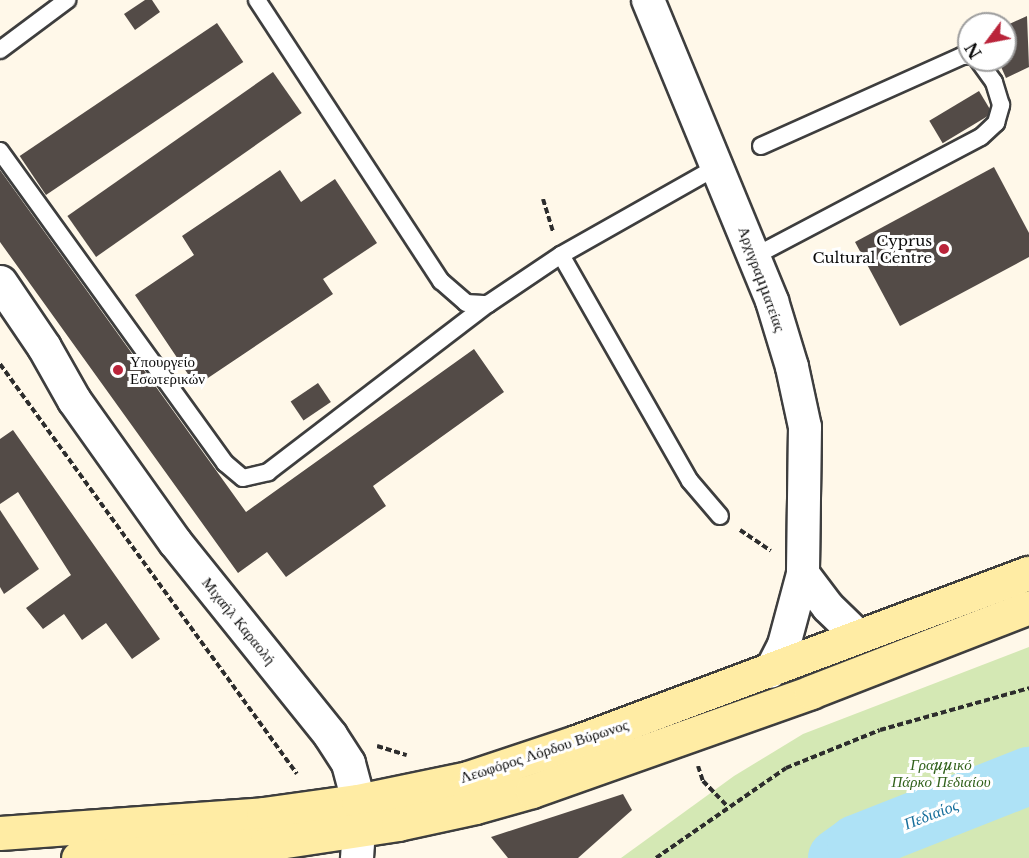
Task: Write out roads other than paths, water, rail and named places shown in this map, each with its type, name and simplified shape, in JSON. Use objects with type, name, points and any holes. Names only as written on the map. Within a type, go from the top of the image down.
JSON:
[{"type":"main road","name":"Λεωφόρος Λόρδου Βύρωνος","points":[[0,833],[262,814],[358,830],[468,778],[521,762],[770,672],[858,636],[1029,573]]},
{"type":"main road","name":"Λεωφόρος Λόρδου Βύρωνος","points":[[78,858],[276,851],[358,830],[475,807],[532,791],[811,692],[1029,607]]},
{"type":"street","name":"Αρχιγραμματείας","points":[[648,0],[755,256],[792,367],[805,428],[803,574],[784,645],[770,672]]},
{"type":"street","name":"Μιχαήλ Καραολή","points":[[0,282],[44,347],[74,400],[175,542],[330,735],[348,762],[358,830]]},
{"type":"street","name":"Μιχαήλ Καραολή","points":[[0,316],[74,400]]},
{"type":"street","points":[[803,574],[828,607],[858,636]]},
{"type":"lane","points":[[0,50],[67,0]]},
{"type":"lane","points":[[257,0],[441,281],[466,303],[488,304]]},
{"type":"lane","points":[[760,146],[957,58]]},
{"type":"lane","points":[[755,256],[981,137],[996,123],[1001,105],[994,82],[987,72]]},
{"type":"lane","points":[[0,151],[212,445],[243,478],[268,471],[488,304],[561,255],[718,166]]},
{"type":"lane","points":[[561,255],[690,481],[720,516]]},
{"type":"waterway","name":"Πεδιαίος","points":[[837,858],[856,844],[1029,776]]},
{"type":"place","name":"Cyprus Cultural Centre","points":[[944,249]]},
{"type":"place","name":"Υπουργείο Εσωτερικών","points":[[118,370]]},
{"type":"park label","name":"Γραμμικό Πάρκο Πεδιαίου","points":[[941,772]]}]
